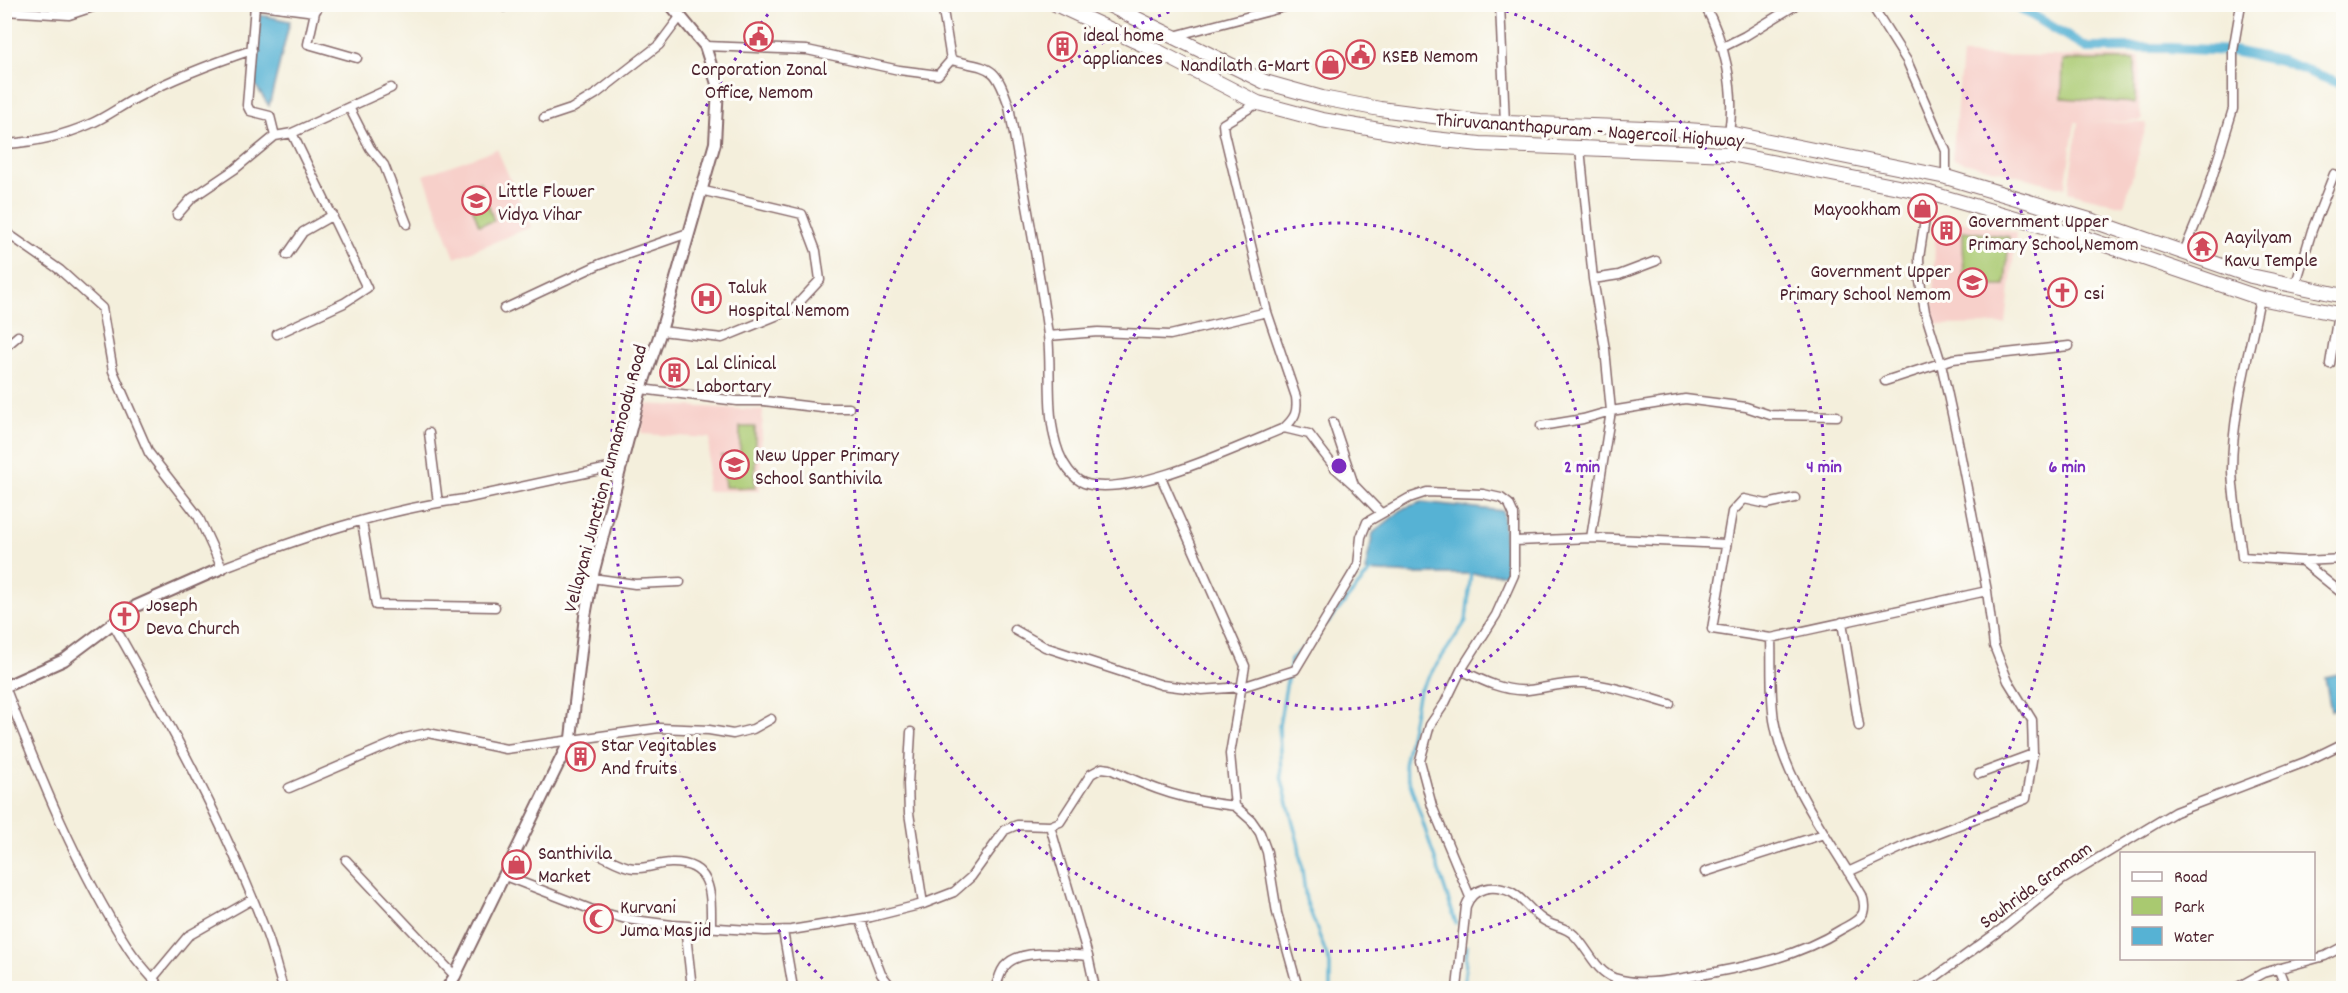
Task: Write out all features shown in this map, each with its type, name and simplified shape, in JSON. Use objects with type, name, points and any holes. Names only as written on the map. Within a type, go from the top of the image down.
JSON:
[{"type":"main road","name":"Thiruvananthapuram - Nagercoil Highway","points":[[1055,4],[1159,52],[1258,104],[1322,120],[1425,138],[1480,144],[1730,154],[1929,193],[2088,239],[2260,298],[2341,315]]},
{"type":"main road","name":"Thiruvananthapuram - Nagercoil Highway","points":[[1111,5],[1265,82],[1293,91],[1380,110],[1504,124],[1729,133],[1946,177],[2093,221],[2251,276],[2343,296]]},
{"type":"main road","points":[[1159,52],[1171,37]]},
{"type":"street","points":[[4,11],[69,15],[102,4]]},
{"type":"street","name":"Vellayani Junction Punnamoodu Road","points":[[447,988],[505,876],[571,738],[585,615],[592,578],[641,389],[661,332],[714,143],[718,87],[705,46],[670,4]]},
{"type":"street","points":[[942,4],[951,60]]},
{"type":"street","points":[[1171,37],[1296,4]]},
{"type":"street","points":[[1500,4],[1504,124]]},
{"type":"street","points":[[1704,4],[1714,23],[1730,82],[1729,133]]},
{"type":"street","points":[[1871,4],[1907,61],[1931,116],[1946,151],[1946,177]]},
{"type":"street","points":[[2184,252],[2205,201],[2233,110],[2233,51],[2241,4]]},
{"type":"street","points":[[275,136],[270,116],[250,111],[247,105],[254,5],[317,8],[308,44],[357,58]]},
{"type":"street","points":[[1721,48],[1746,36],[1794,6]]},
{"type":"street","points":[[544,118],[571,109],[596,94],[659,45],[680,17]]},
{"type":"street","points":[[705,46],[807,50],[899,70],[938,75],[951,60]]},
{"type":"street","points":[[5,142],[40,140],[91,124],[138,97],[181,77],[252,50]]},
{"type":"street","points":[[951,60],[989,69],[1000,80],[1009,106],[1048,336],[1053,424],[1059,453],[1073,476],[1083,483],[1102,486],[1161,477],[1284,428],[1294,419],[1298,410],[1296,397],[1267,312],[1223,124],[1258,104]]},
{"type":"street","points":[[177,215],[192,198],[235,169],[275,136],[292,133],[391,88]]},
{"type":"street","points":[[349,107],[370,148],[384,165],[407,224]]},
{"type":"street","points":[[277,334],[344,303],[367,288],[292,133]]},
{"type":"street","points":[[1580,148],[1593,279],[1605,349],[1611,411],[1591,538]]},
{"type":"street","points":[[2295,286],[2312,230],[2334,174]]},
{"type":"street","points":[[661,332],[722,338],[793,309],[820,280],[816,251],[802,214],[700,190]]},
{"type":"street","points":[[1848,872],[1908,844],[2026,800],[2033,754],[2032,720],[2008,681],[1994,646],[1987,591],[1941,363],[1925,312],[1919,258],[1929,193]]},
{"type":"street","points":[[288,255],[303,232],[333,215]]},
{"type":"street","points":[[4,231],[60,270],[102,308],[113,372],[149,453],[198,516],[222,568]]},
{"type":"street","points":[[504,309],[600,264],[688,233]]},
{"type":"street","points":[[1593,279],[1619,275],[1656,261]]},
{"type":"street","points":[[2260,298],[2239,400],[2232,471],[2242,557],[2302,561],[2343,559]]},
{"type":"street","points":[[1048,336],[1098,332],[1170,334],[1267,312]]},
{"type":"street","points":[[2330,364],[2341,315]]},
{"type":"street","points":[[4,348],[18,336]]},
{"type":"street","points":[[1885,381],[1953,359],[2069,346]]},
{"type":"street","points":[[641,389],[737,401],[849,408]]},
{"type":"street","points":[[1541,426],[1583,419],[1611,411],[1685,399],[1746,407],[1770,415],[1837,416]]},
{"type":"street","points":[[1333,422],[1354,485]]},
{"type":"street","points":[[1284,428],[1309,434],[1335,468],[1381,513]]},
{"type":"street","points":[[429,433],[438,503]]},
{"type":"street","points":[[161,988],[130,951],[66,834],[44,788],[5,687],[64,660],[136,606],[222,568],[301,538],[438,503],[623,465]]},
{"type":"street","points":[[1161,477],[1245,666],[1230,754],[1235,806]]},
{"type":"street","points":[[1015,630],[1045,647],[1162,684],[1202,690],[1242,687],[1295,670],[1358,566],[1361,537],[1367,522],[1408,498],[1427,492],[1483,494],[1501,498],[1509,504],[1514,516],[1514,575],[1496,615],[1430,725],[1420,761],[1432,806],[1470,897]]},
{"type":"street","points":[[1795,498],[1767,504],[1744,499],[1732,512],[1712,629],[1771,638],[1987,591]]},
{"type":"street","points":[[362,522],[376,605],[495,607]]},
{"type":"street","points":[[1515,541],[1591,538],[1726,544]]},
{"type":"street","points":[[2302,561],[2343,595]]},
{"type":"street","points":[[592,578],[636,584],[680,582]]},
{"type":"street","points":[[112,622],[178,738],[253,899],[268,935],[283,988]]},
{"type":"street","points":[[1842,622],[1859,726]]},
{"type":"street","points":[[1457,988],[1462,926],[1470,897],[1476,891],[1488,888],[1512,893],[1541,919],[1562,927],[1575,936],[1601,969],[1610,976],[1618,979],[1653,982],[1761,964],[1823,941],[1859,919],[1865,906],[1862,895],[1824,834],[1795,779],[1780,744],[1774,719],[1771,638]]},
{"type":"street","points":[[1461,670],[1491,685],[1526,690],[1582,683],[1606,686],[1670,704]]},
{"type":"street","points":[[289,789],[405,738],[428,733],[506,749],[571,738],[659,728],[709,729],[733,734],[753,729],[771,719]]},
{"type":"street","points":[[911,732],[909,813],[923,904]]},
{"type":"street","name":"Souhrida Gramam","points":[[1916,988],[1928,983],[2062,880],[2175,812],[2305,762],[2343,743]]},
{"type":"street","points":[[1979,774],[2033,754]]},
{"type":"street","points":[[505,876],[590,909],[626,919],[685,926],[783,931],[860,919],[923,904],[954,892],[971,877],[1005,830],[1017,825],[1050,826],[1060,822],[1091,774],[1102,768],[1110,769],[1167,794],[1196,802],[1235,806],[1251,820],[1260,832],[1267,852],[1277,913],[1298,988]]},
{"type":"street","points":[[1050,826],[1088,956],[1095,988]]},
{"type":"street","points":[[1705,873],[1824,834]]},
{"type":"street","points":[[599,854],[627,867],[638,868],[672,863],[688,865],[698,870],[706,879],[711,890],[711,927]]},
{"type":"street","points":[[346,860],[455,976]]},
{"type":"street","points":[[153,978],[188,936],[253,899]]},
{"type":"street","points":[[860,919],[882,974],[892,988]]},
{"type":"street","points":[[685,926],[692,988]]},
{"type":"street","points":[[783,931],[793,988]]},
{"type":"street","points":[[2315,959],[2343,946]]},
{"type":"street","points":[[995,988],[1002,969],[1008,962],[1021,956],[1088,956]]},
{"type":"street","points":[[2236,988],[2263,973],[2309,960]]},
{"type":"street","points":[[2278,968],[2286,988]]},
{"type":"shaded area","points":[[1962,55],[2140,57],[2139,102],[2142,121],[2087,122],[2147,123],[2124,206],[2068,192],[2078,122],[2075,122],[2065,188],[1952,159]]},
{"type":"shaded area","name":"Little Flower Vidya Vihar","points":[[497,149],[531,227],[455,258],[424,175]]},
{"type":"shaded area","name":"Government Upper Primary School Nemom","points":[[1936,216],[2016,233],[2006,324],[1932,325]]},
{"type":"shaded area","name":"New Upper Primary School Santhivila","points":[[643,404],[763,410],[759,491],[706,491],[710,438],[642,434]]},
{"type":"green space","points":[[2063,60],[2135,60],[2135,103],[2062,98]]},
{"type":"green space","points":[[480,182],[494,221],[479,225],[465,188]]},
{"type":"green space","points":[[1963,231],[2009,237],[2005,286],[1964,286]]},
{"type":"green space","points":[[740,427],[755,427],[755,488],[725,487],[722,456],[740,456]]},
{"type":"water","points":[[260,15],[290,21],[269,106],[252,80]]},
{"type":"water","points":[[1422,502],[1503,511],[1506,574],[1413,574],[1365,571],[1373,533],[1404,508]]},
{"type":"water","points":[[2343,673],[2343,708],[2331,711],[2325,677]]},
{"type":"waterway","points":[[2014,4],[2087,48],[2233,51],[2282,61],[2344,85]]},
{"type":"waterway","points":[[1327,624],[1372,569]]},
{"type":"waterway","points":[[1456,923],[1404,765],[1419,691],[1466,621],[1471,571]]},
{"type":"waterway","points":[[1290,669],[1291,659],[1306,646]]},
{"type":"waterway","points":[[1288,675],[1279,726],[1281,776],[1299,846],[1306,900],[1330,964],[1330,988]]},
{"type":"waterway","points":[[1464,988],[1467,946]]},
{"type":"place","name":"Corporation Zonal Office, Nemom","points":[[759,37]]},
{"type":"place","name":"ideal home appliances","points":[[1062,46]]},
{"type":"place","name":"KSEB Nemom","points":[[1361,55]]},
{"type":"place","name":"Nandilath G-Mart","points":[[1331,64]]},
{"type":"place","name":"Little Flower Vidya Vihar","points":[[477,201]]},
{"type":"place","name":"Mayookham","points":[[1922,208]]},
{"type":"place","name":"Government Upper Primary School,Nemom","points":[[1947,231]]},
{"type":"place","name":"Aayilyam Kavu Temple","points":[[2203,247]]},
{"type":"place","name":"Government Upper Primary School Nemom","points":[[1972,282]]},
{"type":"place","name":"csi","points":[[2063,292]]},
{"type":"place","name":"Taluk Hospital Nemom","points":[[707,298]]},
{"type":"place","name":"Lal Clinical Labortary","points":[[675,373]]},
{"type":"place","name":"New Upper Primary School Santhivila","points":[[734,465]]},
{"type":"place","name":"Joseph Deva Church","points":[[125,616]]},
{"type":"place","name":"Star Vegitables And fruits","points":[[580,756]]},
{"type":"place","name":"Santhivila Market","points":[[517,864]]},
{"type":"place","name":"Kurvani Juma Masjid","points":[[599,918]]}]
